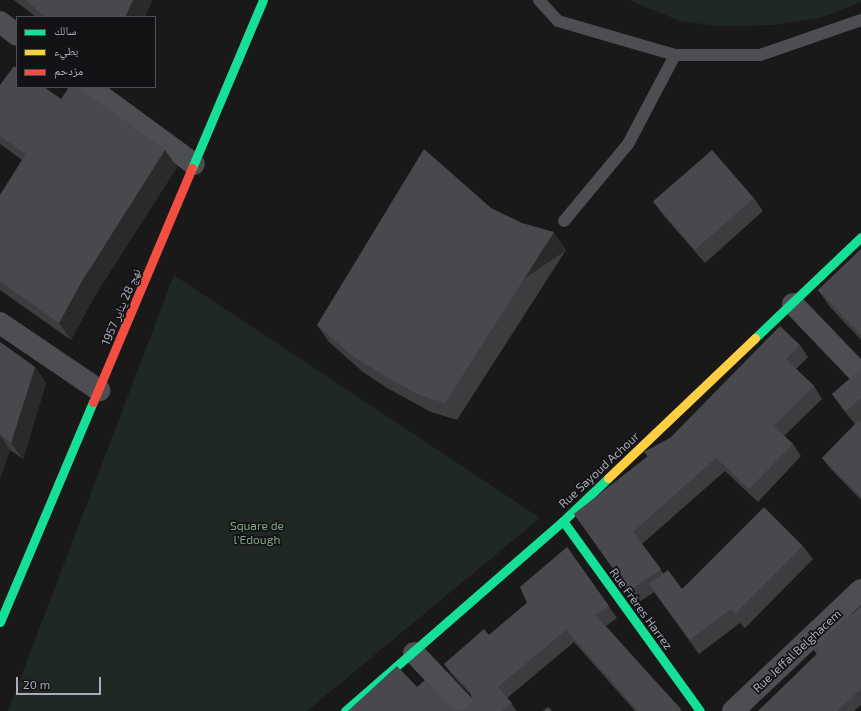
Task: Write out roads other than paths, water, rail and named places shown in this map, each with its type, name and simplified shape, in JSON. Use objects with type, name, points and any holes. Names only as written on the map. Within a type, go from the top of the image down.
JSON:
[{"type":"street","name":"نهج 28 يناير 1957","points":[[0,622],[263,0]]},
{"type":"street","points":[[0,22],[16,34]]},
{"type":"street","points":[[90,88],[194,164]]},
{"type":"street","name":"Rue Sayoud Achour","points":[[345,711],[414,653],[563,521],[861,238]]},
{"type":"street","points":[[793,304],[861,376]]},
{"type":"street","points":[[0,323],[99,390]]},
{"type":"street","name":"Rue Frères Harrez","points":[[563,521],[700,711]]},
{"type":"street","name":"Rue Jeffal Belghacem","points":[[733,711],[861,590]]},
{"type":"street","points":[[414,653],[469,711]]},
{"type":"lane","points":[[539,0],[558,21],[675,55],[760,55],[861,20]]},
{"type":"lane","points":[[564,221],[628,144],[675,55]]},
{"type":"park label","name":"Square de l'Edough","points":[[257,533]]}]
